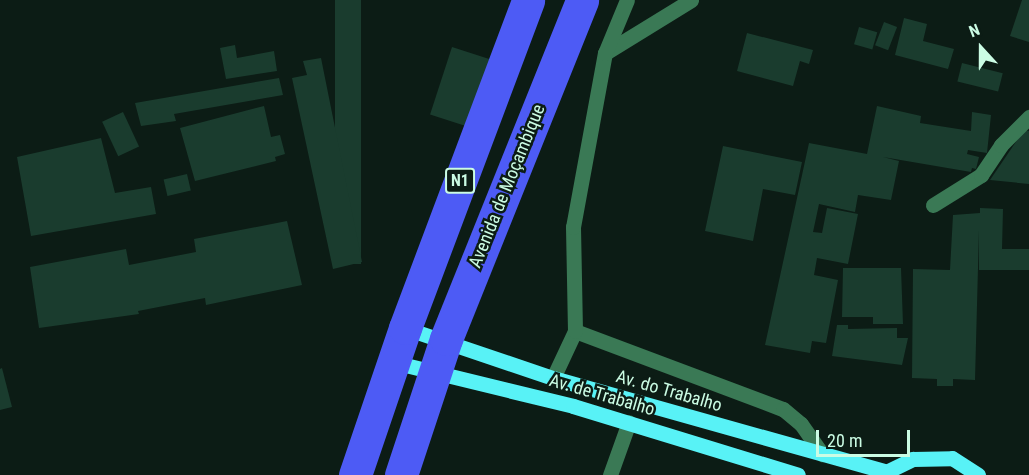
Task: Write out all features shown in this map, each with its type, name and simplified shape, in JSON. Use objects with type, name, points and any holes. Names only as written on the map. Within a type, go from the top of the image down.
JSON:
[{"type":"highway","name":"N1","points":[[355,475],[405,328],[528,0]]},
{"type":"highway","name":"Avenida de Moçambique","points":[[434,374],[582,0]]},
{"type":"highway","name":"N1","points":[[401,475],[434,374]]},
{"type":"main road","name":"Av. do Trabalho","points":[[405,328],[446,339],[553,378],[882,473]]},
{"type":"main road","name":"Av. de Trabalho","points":[[393,362],[629,422],[798,475]]},
{"type":"main road","points":[[882,473],[913,459],[952,458],[978,475]]},
{"type":"street","points":[[553,378],[575,331],[573,227],[605,53],[627,0]]},
{"type":"street","points":[[605,53],[691,0]]},
{"type":"street","points":[[933,205],[981,175],[1001,145],[1029,117]]},
{"type":"street","points":[[575,331],[783,409],[801,424],[822,454]]},
{"type":"street","points":[[610,475],[629,422]]},
{"type":"building","points":[[335,0],[361,0],[361,264],[335,264]]},
{"type":"building","points":[[1022,0],[1029,0],[1029,42],[1010,36]]},
{"type":"building","points":[[904,18],[927,24],[923,41],[954,49],[948,69],[895,55]]},
{"type":"building","points":[[884,22],[897,27],[888,50],[875,45]]},
{"type":"building","points":[[859,27],[877,32],[872,50],[854,44]]},
{"type":"building","points":[[747,33],[813,50],[809,64],[800,61],[793,86],[737,71]]},
{"type":"building","points":[[235,45],[237,58],[274,51],[277,71],[226,79],[220,48]]},
{"type":"building","points":[[452,47],[494,61],[472,128],[430,115]]},
{"type":"building","points":[[321,58],[362,262],[333,269],[292,78],[307,75],[303,61]]},
{"type":"building","points":[[962,63],[1003,73],[998,92],[957,81]]},
{"type":"building","points":[[279,78],[283,95],[174,114],[176,121],[141,126],[135,103]]},
{"type":"building","points":[[264,106],[271,137],[280,135],[285,154],[275,157],[276,161],[195,181],[180,128]]},
{"type":"building","points":[[877,106],[921,116],[920,123],[971,131],[972,112],[991,115],[987,153],[968,150],[967,154],[979,157],[976,169],[972,168],[971,172],[883,157],[899,161],[891,200],[858,195],[855,212],[819,204],[813,232],[822,233],[827,208],[858,214],[848,264],[817,258],[814,275],[838,280],[826,343],[812,341],[810,353],[765,345],[809,143],[867,154]]},
{"type":"building","points":[[123,112],[139,146],[118,156],[102,122]]},
{"type":"building","points":[[1024,130],[1029,131],[1029,184],[990,180]]},
{"type":"building","points":[[101,138],[115,193],[151,187],[156,214],[31,236],[17,157]]},
{"type":"building","points":[[723,146],[802,162],[795,195],[763,189],[753,241],[705,231]]},
{"type":"building","points":[[187,174],[191,191],[167,196],[164,179]]},
{"type":"building","points":[[980,208],[1003,209],[1002,249],[1029,249],[1029,270],[979,270],[979,230],[975,380],[953,379],[953,386],[937,386],[937,379],[912,378],[913,269],[950,270],[953,215],[980,213]]},
{"type":"building","points":[[287,221],[302,285],[206,305],[205,298],[138,311],[139,314],[39,328],[30,267],[126,249],[129,265],[196,252],[194,239]]},
{"type":"building","points":[[843,268],[901,268],[903,324],[873,324],[873,317],[842,317]]},
{"type":"building","points":[[837,325],[848,325],[848,329],[897,328],[897,338],[908,338],[902,365],[832,356]]},
{"type":"building","points":[[2,368],[12,407],[0,410],[0,369]]}]
